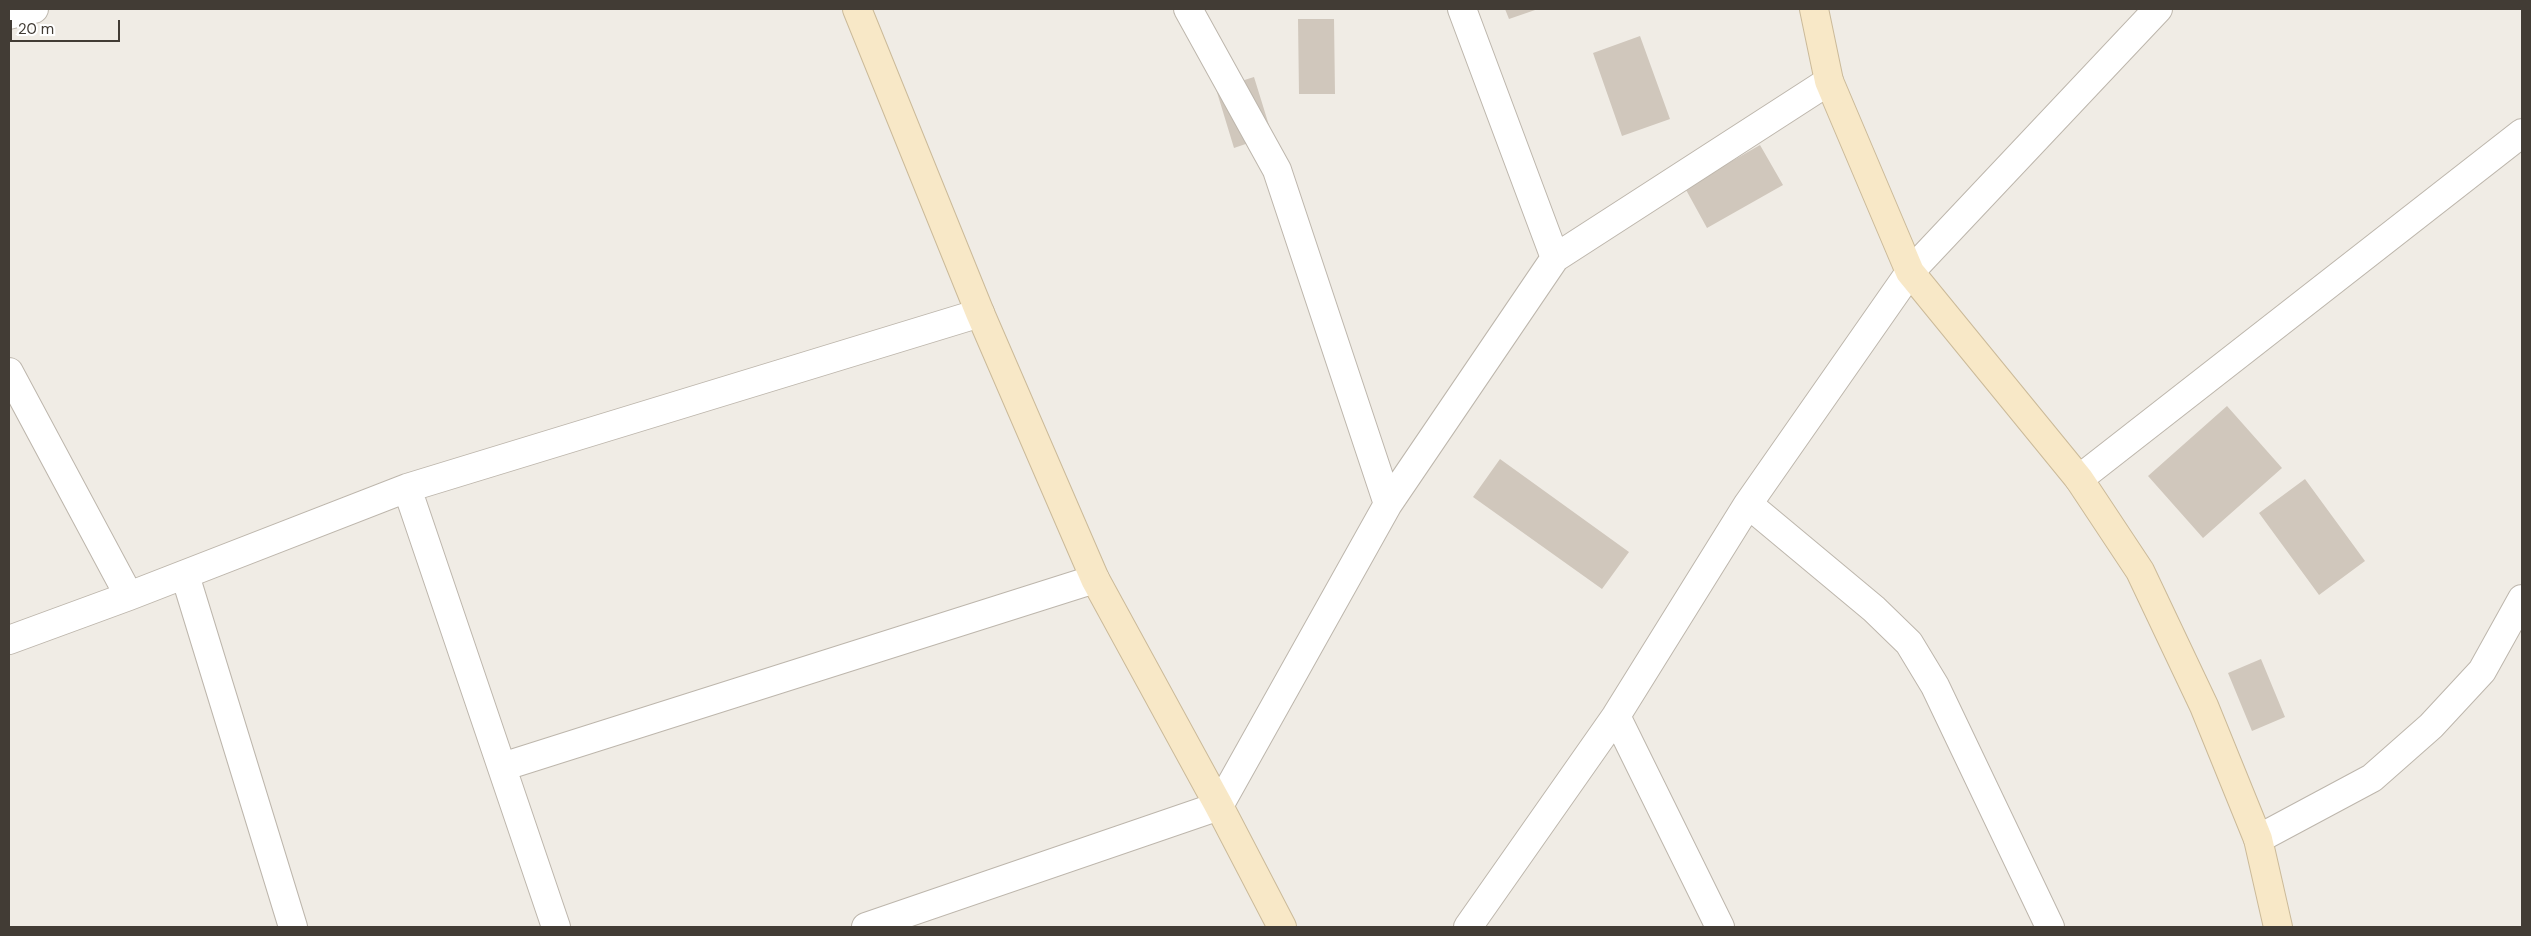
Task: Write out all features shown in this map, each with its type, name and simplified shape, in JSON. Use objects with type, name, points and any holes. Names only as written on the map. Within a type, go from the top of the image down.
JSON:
[{"type":"main road","points":[[857,9],[980,313],[1095,579],[1219,806],[1282,927]]},
{"type":"main road","points":[[1814,9],[1829,81],[1910,272],[2079,479],[2140,571],[2204,706],[2258,839],[2278,927]]},
{"type":"street","points":[[9,15],[34,9]]},
{"type":"street","points":[[1188,9],[1277,170],[1388,504]]},
{"type":"street","points":[[1462,9],[1555,258]]},
{"type":"street","points":[[1468,927],[1616,716],[1748,504],[1910,272],[2158,9]]},
{"type":"street","points":[[866,927],[1219,806],[1388,504],[1555,258],[1829,81]]},
{"type":"street","points":[[2079,479],[2522,133]]},
{"type":"street","points":[[9,640],[129,596],[408,488],[980,313]]},
{"type":"street","points":[[9,372],[129,596]]},
{"type":"street","points":[[408,488],[556,927]]},
{"type":"street","points":[[1748,504],[1874,609],[1909,643],[1935,686],[2050,927]]},
{"type":"street","points":[[185,574],[294,927]]},
{"type":"street","points":[[502,766],[1095,579]]},
{"type":"street","points":[[2258,839],[2372,778],[2431,726],[2482,672],[2522,599]]},
{"type":"street","points":[[1616,716],[1720,927]]},
{"type":"building","points":[[1505,9],[1538,9],[1509,19]]},
{"type":"building","points":[[1298,19],[1334,19],[1335,94],[1299,94]]},
{"type":"building","points":[[1640,36],[1670,119],[1622,136],[1593,53]]},
{"type":"building","points":[[1254,77],[1272,135],[1234,148],[1216,89]]},
{"type":"building","points":[[1760,145],[1783,185],[1707,228],[1685,188]]},
{"type":"building","points":[[2227,406],[2282,468],[2203,538],[2148,476]]},
{"type":"building","points":[[1500,459],[1629,552],[1602,589],[1473,497]]},
{"type":"building","points":[[2305,479],[2365,561],[2319,595],[2259,513]]},
{"type":"building","points":[[2261,659],[2285,717],[2252,731],[2228,673]]}]
